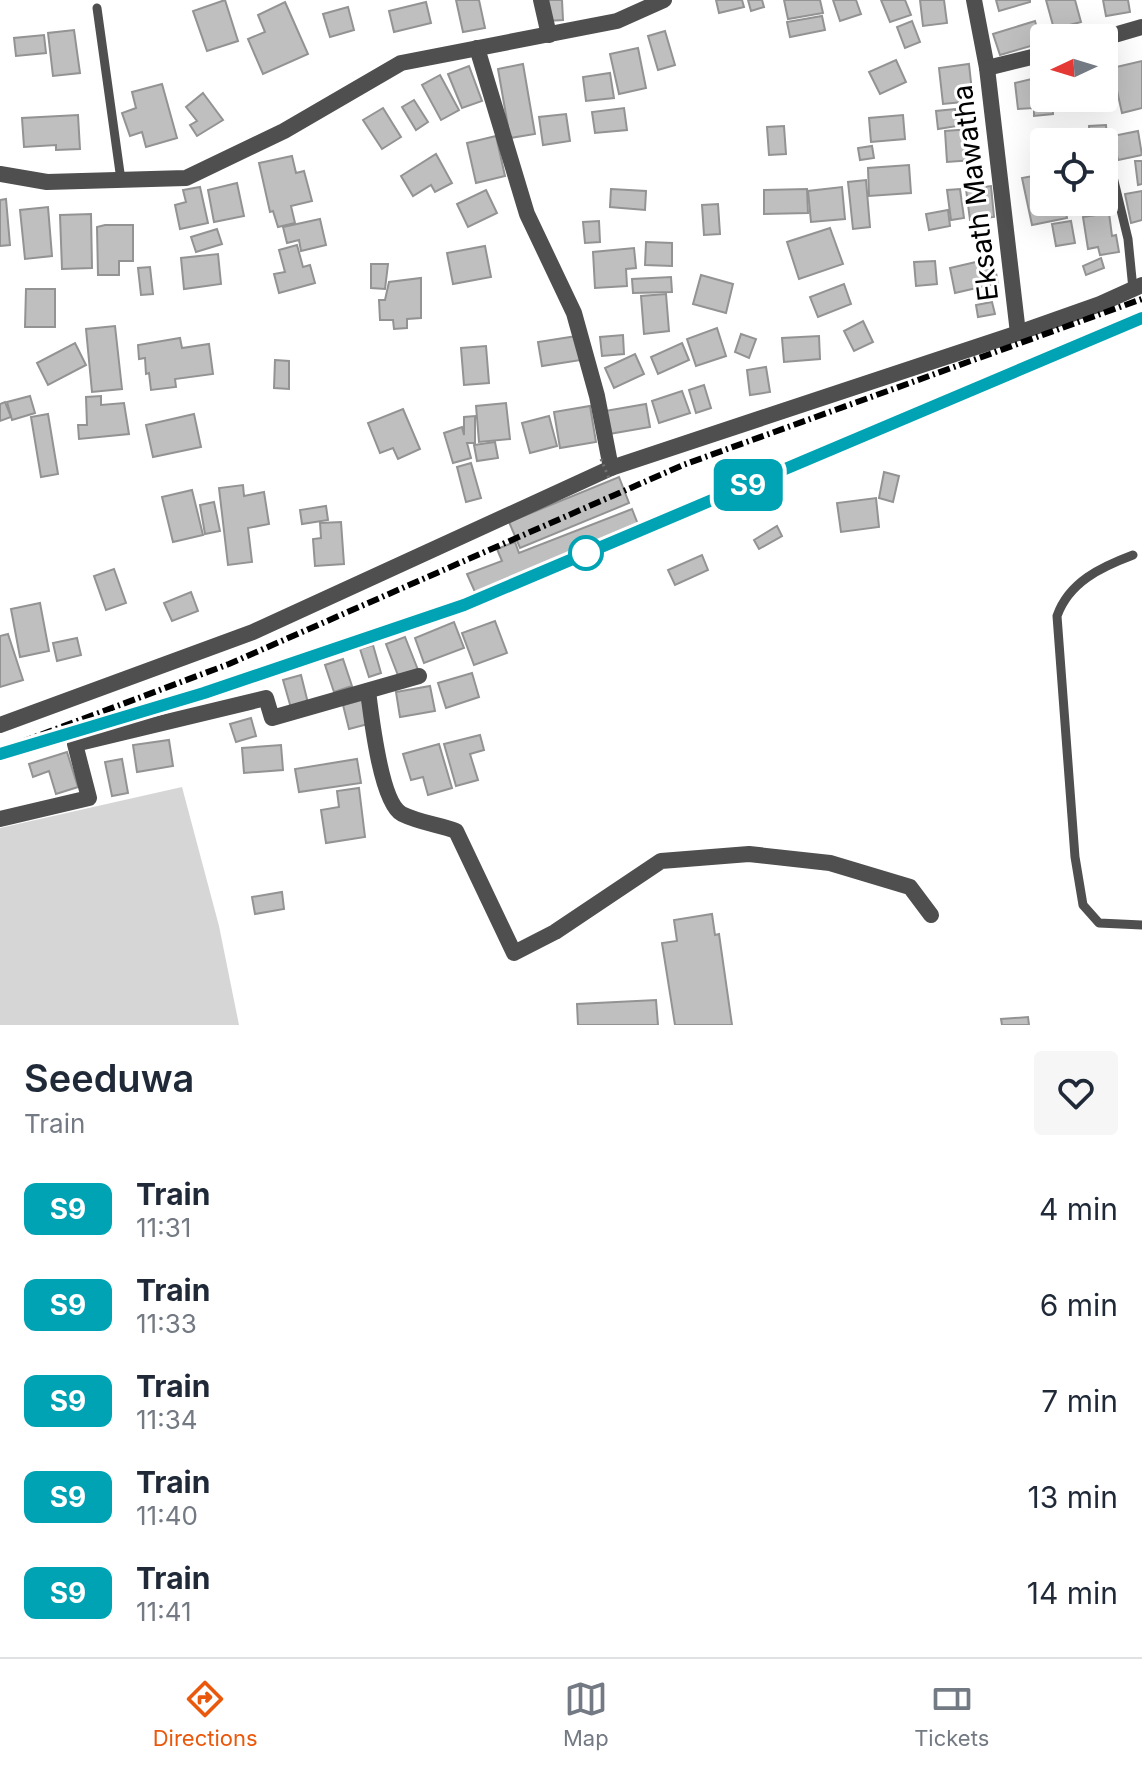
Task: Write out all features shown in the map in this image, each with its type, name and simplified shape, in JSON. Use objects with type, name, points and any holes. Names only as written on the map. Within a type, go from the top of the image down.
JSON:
[{"type":"street","points":[[541,0],[549,35]]},
{"type":"street","points":[[0,174],[47,182],[186,178],[284,131],[401,63],[617,21],[664,0]]},
{"type":"street","name":"Eksath Mawatha","points":[[974,0],[987,68],[1018,333]]},
{"type":"street","points":[[1118,34],[1142,27]]},
{"type":"street","points":[[477,48],[527,214],[574,313],[597,396],[607,469]]},
{"type":"street","points":[[987,68],[1030,57]]},
{"type":"street","points":[[0,725],[253,632],[607,469],[1018,333],[1138,287]]},
{"type":"street","points":[[0,819],[89,798],[75,744],[266,698],[272,718],[419,676]]},
{"type":"street","points":[[368,691],[375,739],[391,801],[400,813],[456,831],[514,953],[555,932],[661,861],[749,854],[830,863],[910,887],[931,915]]},
{"type":"lane","points":[[97,8],[121,180]]},
{"type":"lane","points":[[1118,198],[1138,287]]},
{"type":"lane","points":[[1133,555],[1097,569],[1063,600],[1057,616],[1075,857],[1083,905],[1099,923],[1142,925]]},
{"type":"shaded area","points":[[182,787],[219,926],[239,1025],[0,1025],[0,828]]},
{"type":"building","points":[[225,0],[238,41],[207,51],[193,11]]},
{"type":"building","points":[[456,0],[479,0],[485,28],[463,32]]},
{"type":"building","points":[[545,0],[562,0],[563,20],[547,21]]},
{"type":"building","points":[[716,0],[742,0],[744,7],[719,13]]},
{"type":"building","points":[[748,0],[762,0],[764,7],[751,11]]},
{"type":"building","points":[[784,0],[820,0],[823,13],[788,19]]},
{"type":"building","points":[[833,0],[856,0],[861,14],[840,21]]},
{"type":"building","points":[[881,0],[905,0],[911,15],[890,22]]},
{"type":"building","points":[[920,0],[944,0],[947,23],[923,26]]},
{"type":"building","points":[[996,0],[1030,0],[1030,2],[999,11]]},
{"type":"building","points":[[1046,0],[1075,0],[1081,22],[1053,24]]},
{"type":"building","points":[[1103,0],[1128,0],[1130,12],[1106,16]]},
{"type":"building","points":[[285,2],[308,54],[263,74],[248,39],[265,32],[258,15]]},
{"type":"building","points":[[426,2],[431,23],[394,32],[389,11]]},
{"type":"building","points":[[348,7],[354,30],[330,37],[323,14]]},
{"type":"building","points":[[822,16],[825,30],[790,37],[787,22]]},
{"type":"building","points":[[912,21],[920,42],[905,48],[897,27]]},
{"type":"building","points":[[1035,21],[1036,24],[1030,24],[1030,46],[1000,55],[993,34]]},
{"type":"building","points":[[74,30],[80,73],[53,76],[48,33]]},
{"type":"building","points":[[665,31],[675,65],[658,70],[648,36]]},
{"type":"building","points":[[44,35],[46,53],[16,56],[14,38]]},
{"type":"building","points":[[638,48],[646,88],[619,94],[610,54]]},
{"type":"building","points":[[896,60],[906,82],[880,94],[869,72]]},
{"type":"building","points":[[1142,61],[1142,108],[1122,113],[1118,95],[1118,67]]},
{"type":"building","points":[[523,64],[535,134],[510,138],[498,69]]},
{"type":"building","points":[[969,64],[973,101],[943,104],[939,68]]},
{"type":"building","points":[[469,66],[482,101],[462,108],[448,74]]},
{"type":"building","points":[[610,73],[614,98],[586,101],[583,77]]},
{"type":"building","points":[[440,75],[459,110],[441,120],[422,85]]},
{"type":"building","points":[[1030,79],[1030,108],[1018,109],[1015,83]]},
{"type":"building","points":[[162,84],[177,138],[146,147],[142,132],[130,136],[122,113],[136,108],[132,92]]},
{"type":"building","points":[[203,93],[223,120],[197,136],[190,125],[197,121],[186,107]]},
{"type":"building","points":[[414,100],[428,122],[416,130],[402,107]]},
{"type":"building","points":[[383,108],[401,137],[382,149],[363,120]]},
{"type":"building","points":[[624,108],[627,130],[595,133],[592,112]]},
{"type":"building","points":[[955,109],[957,126],[938,129],[936,111]]},
{"type":"building","points":[[1034,112],[1053,112],[1053,114],[1034,116]]},
{"type":"building","points":[[566,114],[570,141],[543,145],[539,117]]},
{"type":"building","points":[[78,115],[80,149],[56,150],[56,145],[24,147],[22,118]]},
{"type":"building","points":[[903,115],[905,139],[871,142],[869,118]]},
{"type":"building","points":[[1106,125],[1106,128],[1089,128]]},
{"type":"building","points":[[784,126],[786,154],[769,155],[767,127]]},
{"type":"building","points":[[971,129],[973,160],[947,162],[945,131]]},
{"type":"building","points":[[1138,131],[1142,155],[1118,160],[1118,135]]},
{"type":"building","points":[[496,136],[505,176],[476,183],[467,143]]},
{"type":"building","points":[[872,146],[874,158],[860,160],[858,148]]},
{"type":"building","points":[[436,154],[452,183],[435,192],[431,185],[413,196],[401,176]]},
{"type":"building","points":[[292,156],[296,173],[304,171],[312,201],[291,206],[295,223],[278,227],[273,211],[270,212],[259,163]]},
{"type":"building","points":[[1135,161],[1142,161],[1142,184],[1138,185]]},
{"type":"building","points":[[909,165],[911,193],[869,196],[868,168]]},
{"type":"building","points":[[1030,177],[1030,216],[1022,178]]},
{"type":"building","points":[[866,180],[870,227],[853,229],[848,182]]},
{"type":"building","points":[[237,183],[244,216],[214,222],[208,190]]},
{"type":"building","points":[[991,186],[994,217],[970,220],[966,189]]},
{"type":"building","points":[[200,187],[208,223],[180,229],[175,205],[186,202],[183,190]]},
{"type":"building","points":[[842,187],[845,219],[811,222],[808,191]]},
{"type":"building","points":[[611,189],[646,191],[645,210],[610,207]]},
{"type":"building","points":[[807,189],[808,213],[764,214],[764,190]]},
{"type":"building","points":[[960,189],[964,218],[951,220],[947,190]]},
{"type":"building","points":[[486,190],[497,213],[468,227],[457,204]]},
{"type":"building","points":[[1142,191],[1142,220],[1131,223],[1125,194]]},
{"type":"building","points":[[6,199],[10,245],[0,246],[0,200]]},
{"type":"building","points":[[718,204],[720,234],[704,235],[702,205]]},
{"type":"building","points":[[48,207],[52,256],[25,259],[20,210]]},
{"type":"building","points":[[948,210],[950,226],[929,230],[926,214]]},
{"type":"building","points":[[91,214],[92,268],[62,269],[60,215]]},
{"type":"building","points":[[1030,216],[1067,216],[1067,218],[1032,225]]},
{"type":"building","points":[[1109,216],[1112,236],[1116,235],[1119,252],[1100,255],[1098,247],[1088,249],[1083,217]]},
{"type":"building","points":[[320,219],[326,245],[301,251],[299,240],[287,243],[283,227]]},
{"type":"building","points":[[599,221],[600,242],[585,243],[583,222]]},
{"type":"building","points":[[1071,221],[1075,243],[1056,246],[1052,224]]},
{"type":"building","points":[[133,225],[133,261],[119,261],[119,275],[98,275],[97,227]]},
{"type":"building","points":[[830,228],[843,264],[799,279],[787,242]]},
{"type":"building","points":[[217,229],[222,244],[196,252],[191,237]]},
{"type":"building","points":[[646,242],[672,243],[672,266],[645,265]]},
{"type":"building","points":[[297,245],[303,267],[310,265],[315,283],[279,293],[274,274],[285,272],[279,250]]},
{"type":"building","points":[[485,246],[491,277],[453,284],[447,253]]},
{"type":"building","points":[[634,248],[636,268],[626,269],[627,286],[595,288],[593,252]]},
{"type":"building","points":[[218,254],[221,284],[184,289],[181,258]]},
{"type":"building","points":[[993,258],[998,283],[955,293],[950,268]]},
{"type":"building","points":[[1101,258],[1104,268],[1086,275],[1083,266]]},
{"type":"building","points":[[935,261],[937,284],[916,286],[914,262]]},
{"type":"building","points":[[371,264],[388,264],[385,289],[371,288]]},
{"type":"building","points":[[150,267],[153,294],[141,295],[138,268]]},
{"type":"building","points":[[701,275],[733,284],[726,313],[693,304]]},
{"type":"building","points":[[671,277],[672,292],[633,293],[632,279]]},
{"type":"building","points":[[421,278],[421,318],[407,319],[407,328],[394,329],[393,320],[380,320],[379,300],[385,300],[389,282]]},
{"type":"building","points":[[844,284],[851,304],[818,317],[810,297]]},
{"type":"building","points":[[26,289],[55,289],[55,327],[25,327]]},
{"type":"building","points":[[666,294],[669,331],[644,334],[641,296]]},
{"type":"building","points":[[992,302],[995,314],[978,317],[976,305]]},
{"type":"building","points":[[863,321],[873,342],[854,351],[844,331]]},
{"type":"building","points":[[115,326],[122,389],[92,392],[86,329]]},
{"type":"building","points":[[717,328],[726,356],[696,366],[687,339]]},
{"type":"building","points":[[741,334],[756,339],[749,358],[735,352]]},
{"type":"building","points":[[623,335],[624,354],[602,356],[600,337]]},
{"type":"building","points":[[577,336],[581,360],[542,366],[538,342]]},
{"type":"building","points":[[819,336],[820,359],[784,362],[782,338]]},
{"type":"building","points":[[180,338],[182,348],[209,344],[213,374],[175,379],[176,387],[151,390],[145,358],[139,359],[138,345]]},
{"type":"building","points":[[75,343],[86,365],[48,385],[37,363]]},
{"type":"building","points":[[682,343],[689,360],[658,374],[651,357]]},
{"type":"building","points":[[486,346],[489,383],[464,385],[461,348]]},
{"type":"building","points":[[635,354],[644,374],[614,388],[605,368]]},
{"type":"building","points":[[275,360],[289,361],[289,389],[274,388]]},
{"type":"building","points":[[766,367],[770,392],[750,395],[747,370]]},
{"type":"building","points":[[704,385],[711,408],[696,413],[689,390]]},
{"type":"building","points":[[682,391],[690,413],[659,423],[652,401]]},
{"type":"building","points":[[30,396],[35,413],[12,420],[7,402]]},
{"type":"building","points":[[101,396],[101,405],[124,403],[129,434],[79,439],[78,425],[87,425],[86,397]]},
{"type":"building","points":[[5,402],[11,417],[0,421],[0,404]]},
{"type":"building","points":[[506,403],[510,439],[479,442],[476,406]]},
{"type":"building","points":[[646,404],[650,427],[609,434],[605,411]]},
{"type":"building","points":[[590,406],[596,442],[560,448],[554,412]]},
{"type":"building","points":[[403,409],[420,449],[398,459],[393,448],[380,453],[368,423]]},
{"type":"building","points":[[48,414],[58,474],[41,477],[31,417]]},
{"type":"building","points":[[194,414],[201,447],[153,457],[146,425]]},
{"type":"building","points":[[475,416],[475,443],[467,443],[471,458],[453,463],[444,433],[462,427],[464,435],[464,417]]},
{"type":"building","points":[[549,416],[557,446],[530,453],[522,423]]},
{"type":"building","points":[[495,442],[498,458],[477,461],[474,445]]},
{"type":"building","points":[[471,463],[481,498],[466,502],[457,467]]},
{"type":"building","points":[[884,472],[899,476],[893,502],[879,498]]},
{"type":"building","points":[[619,477],[629,503],[520,548],[509,522]]},
{"type":"building","points":[[243,485],[244,496],[264,492],[269,524],[248,528],[252,562],[228,565],[219,488]]},
{"type":"building","points":[[192,490],[203,535],[173,542],[162,497]]},
{"type":"building","points":[[876,498],[879,527],[841,532],[837,503]]},
{"type":"building","points":[[214,502],[220,531],[205,534],[200,505]]},
{"type":"building","points":[[326,506],[328,520],[302,524],[300,510]]},
{"type":"building","points":[[632,509],[639,527],[475,592],[467,574],[502,561],[497,549],[515,542],[519,553]]},
{"type":"building","points":[[341,522],[344,564],[315,566],[313,539],[321,538],[320,523]]},
{"type":"building","points":[[777,526],[782,536],[759,549],[754,540]]},
{"type":"building","points":[[702,555],[708,570],[675,585],[668,570]]},
{"type":"building","points":[[114,569],[126,603],[106,610],[94,576]]},
{"type":"building","points":[[191,592],[198,611],[172,621],[164,603]]},
{"type":"building","points":[[40,603],[49,651],[20,657],[11,609]]},
{"type":"building","points":[[495,621],[507,653],[474,665],[462,633]]},
{"type":"building","points":[[454,622],[464,648],[424,663],[415,638]]},
{"type":"building","points":[[8,634],[23,680],[0,687],[0,636]]},
{"type":"building","points":[[405,637],[418,670],[399,678],[386,644]]},
{"type":"building","points":[[77,638],[81,655],[57,661],[53,643]]},
{"type":"building","points":[[373,645],[381,673],[369,677],[360,649]]},
{"type":"building","points":[[343,659],[352,686],[334,692],[325,665]]},
{"type":"building","points":[[472,673],[479,697],[446,708],[438,683]]},
{"type":"building","points":[[301,675],[308,703],[291,708],[283,680]]},
{"type":"building","points":[[430,686],[435,711],[400,717],[396,692]]},
{"type":"building","points":[[362,700],[368,724],[349,729],[343,705]]},
{"type":"building","points":[[251,718],[256,736],[236,742],[230,724]]},
{"type":"building","points":[[480,735],[484,750],[470,754],[478,780],[456,786],[444,744]]},
{"type":"building","points":[[169,740],[173,766],[137,772],[133,745]]},
{"type":"building","points":[[439,744],[452,788],[428,795],[423,777],[411,780],[403,754]]},
{"type":"building","points":[[281,745],[283,770],[244,773],[242,748]]},
{"type":"building","points":[[67,752],[78,787],[56,794],[49,771],[33,777],[29,764]]},
{"type":"building","points":[[122,759],[128,793],[112,796],[105,762]]},
{"type":"building","points":[[357,759],[361,783],[299,792],[295,769]]},
{"type":"building","points":[[359,788],[365,837],[326,843],[321,810],[339,807],[337,791]]},
{"type":"building","points":[[282,892],[284,909],[255,914],[252,897]]},
{"type":"building","points":[[712,914],[715,935],[719,934],[732,1025],[675,1025],[662,943],[677,941],[674,920]]},
{"type":"building","points":[[656,1000],[658,1025],[578,1025],[577,1004]]},
{"type":"building","points":[[1028,1017],[1029,1025],[1002,1025],[1001,1019]]},
{"type":"railway","points":[[0,750],[229,664],[683,465],[1142,299]]},
{"type":"railway","points":[[92,727],[204,693],[464,605],[1142,318]]},
{"type":"train","name":"S9","points":[[0,754],[204,693],[464,605],[1142,318]]}]
